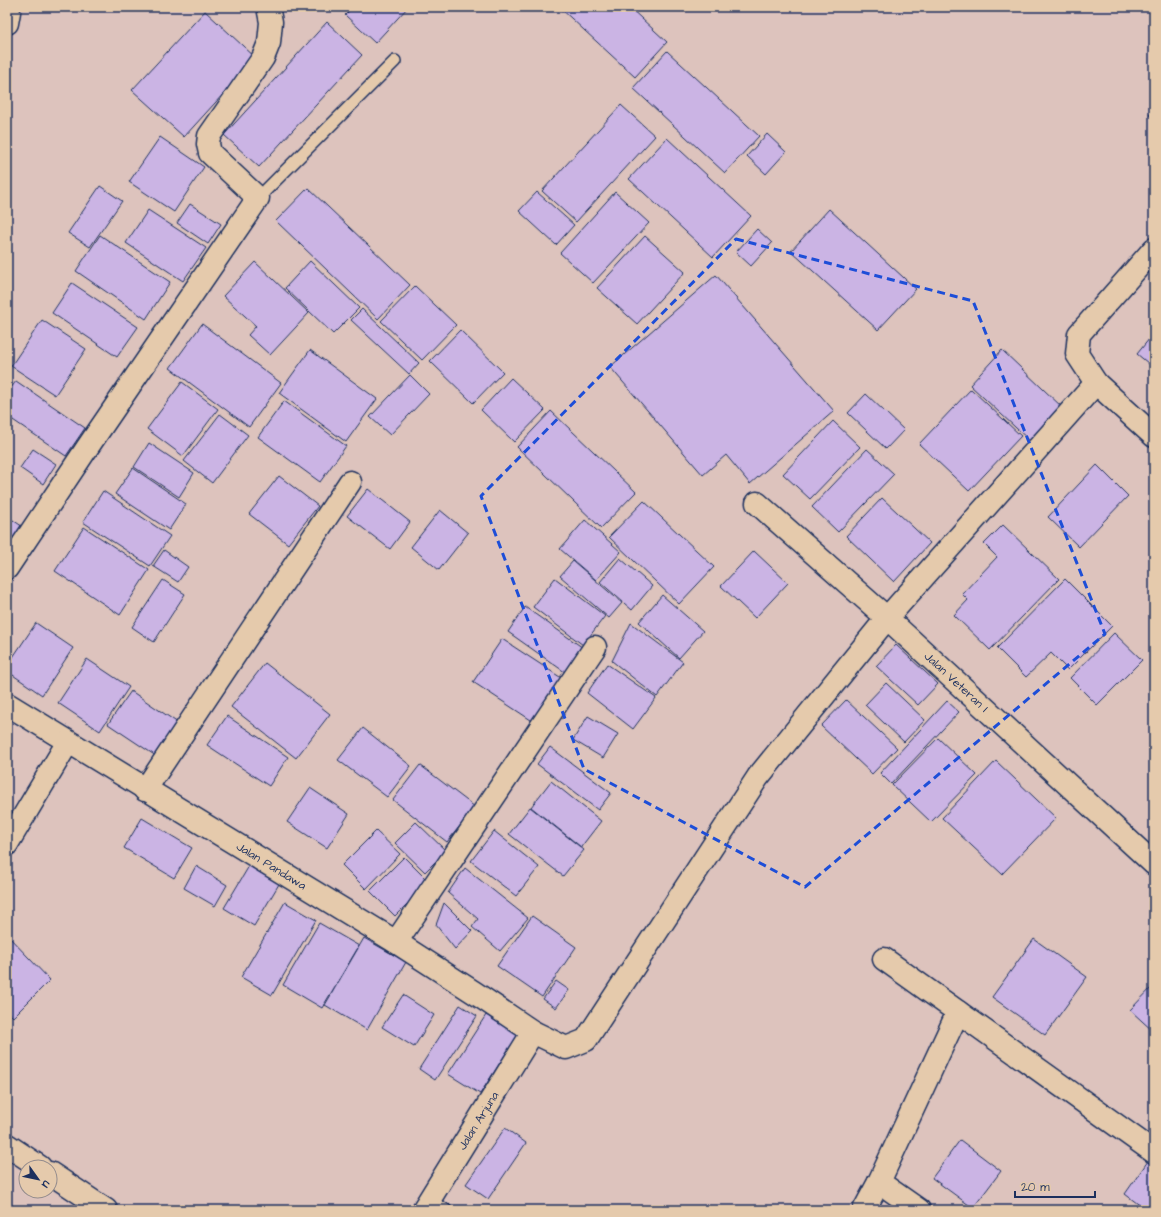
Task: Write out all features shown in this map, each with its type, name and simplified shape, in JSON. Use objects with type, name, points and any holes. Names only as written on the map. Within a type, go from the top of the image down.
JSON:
[{"type":"street","points":[[7,568],[258,198],[210,153],[208,144],[209,136],[263,58],[269,43],[271,22],[268,7]]},
{"type":"street","points":[[7,9],[9,12],[7,23]]},
{"type":"street","points":[[1154,249],[1079,334],[1077,354],[1096,383],[1154,436]]},
{"type":"street","name":"Jalan Pandawa","points":[[7,704],[145,790],[396,942],[475,992],[533,1032],[566,1048],[586,1040],[758,777],[887,618],[1096,383]]},
{"type":"street","points":[[145,790],[350,482]]},
{"type":"street","name":"Jalan Veteran I","points":[[757,504],[887,618],[1154,864]]},
{"type":"street","points":[[396,942],[595,647]]},
{"type":"street","points":[[7,844],[68,742]]},
{"type":"street","points":[[884,959],[1154,1152]]},
{"type":"street","points":[[864,1210],[879,1182],[958,1012]]},
{"type":"street","name":"Jalan Arjuna","points":[[433,1207],[533,1032]]},
{"type":"street","points":[[7,1145],[28,1159]]},
{"type":"street","points":[[58,1178],[106,1210]]},
{"type":"street","points":[[879,1182],[919,1210]]},
{"type":"lane","points":[[258,198],[395,61]]},
{"type":"highlighted area","points":[[736,239],[973,301],[1105,634],[805,887],[584,769],[481,496]]},
{"type":"building","points":[[353,7],[408,7],[375,43],[345,15]]},
{"type":"building","points":[[559,7],[629,7],[667,42],[635,77]]},
{"type":"building","points":[[205,11],[256,58],[184,137],[132,90]]},
{"type":"building","points":[[327,22],[362,55],[259,167],[224,135]]},
{"type":"building","points":[[667,51],[759,136],[725,173],[633,88]]},
{"type":"building","points":[[621,105],[655,136],[576,222],[542,191]]},
{"type":"building","points":[[1154,109],[1154,119],[1149,115]]},
{"type":"building","points":[[767,134],[786,152],[766,174],[747,156]]},
{"type":"building","points":[[160,137],[204,167],[174,212],[129,182]]},
{"type":"building","points":[[667,138],[751,216],[713,257],[629,179]]},
{"type":"building","points":[[100,186],[122,201],[90,247],[68,233]]},
{"type":"building","points":[[308,188],[410,285],[378,319],[276,221]]},
{"type":"building","points":[[537,192],[574,225],[556,245],[519,211]]},
{"type":"building","points":[[615,192],[649,223],[593,283],[560,253]]},
{"type":"building","points":[[190,204],[221,224],[208,244],[177,223]]},
{"type":"building","points":[[829,209],[916,289],[878,330],[791,251]]},
{"type":"building","points":[[148,210],[206,248],[183,281],[126,243]]},
{"type":"building","points":[[757,229],[772,243],[751,266],[736,252]]},
{"type":"building","points":[[100,235],[170,282],[146,319],[76,271]]},
{"type":"building","points":[[645,236],[685,272],[637,324],[597,288]]},
{"type":"building","points":[[310,261],[359,308],[333,334],[285,288]]},
{"type":"building","points":[[255,262],[309,313],[270,355],[248,335],[256,326],[223,296]]},
{"type":"building","points":[[716,275],[834,411],[750,484],[726,455],[703,475],[610,367]]},
{"type":"building","points":[[72,283],[138,327],[117,357],[52,313]]},
{"type":"building","points":[[415,286],[456,325],[422,360],[381,321]]},
{"type":"building","points":[[362,309],[419,363],[409,374],[351,320]]},
{"type":"building","points":[[42,320],[86,349],[55,395],[11,366]]},
{"type":"building","points":[[202,324],[281,383],[249,427],[170,368]]},
{"type":"building","points":[[460,330],[503,372],[473,403],[430,361]]},
{"type":"building","points":[[1154,333],[1154,368],[1137,354]]},
{"type":"building","points":[[310,350],[377,399],[346,442],[279,393]]},
{"type":"building","points":[[1002,350],[1063,408],[1031,442],[970,385]]},
{"type":"building","points":[[410,375],[429,394],[390,435],[370,417]]},
{"type":"building","points":[[511,378],[545,410],[514,442],[481,410]]},
{"type":"building","points":[[7,380],[12,383],[7,390]]},
{"type":"building","points":[[16,381],[85,428],[66,456],[7,416],[7,394]]},
{"type":"building","points":[[182,382],[218,409],[183,456],[147,429]]},
{"type":"building","points":[[971,389],[1021,436],[969,491],[919,444]]},
{"type":"building","points":[[866,394],[904,430],[886,449],[848,413]]},
{"type":"building","points":[[284,401],[346,446],[320,482],[258,437]]},
{"type":"building","points":[[551,411],[636,492],[601,528],[517,447]]},
{"type":"building","points":[[220,414],[248,435],[212,483],[184,461]]},
{"type":"building","points":[[833,421],[860,447],[810,499],[783,474]]},
{"type":"building","points":[[149,443],[194,473],[179,497],[134,467]]},
{"type":"building","points":[[33,449],[56,464],[43,484],[20,468]]},
{"type":"building","points":[[867,449],[894,474],[838,532],[812,507]]},
{"type":"building","points":[[1097,465],[1128,496],[1079,547],[1048,517]]},
{"type":"building","points":[[133,468],[186,504],[169,530],[115,494]]},
{"type":"building","points":[[279,476],[318,506],[288,544],[249,514]]},
{"type":"building","points":[[368,489],[410,522],[390,549],[347,516]]},
{"type":"building","points":[[103,491],[170,536],[150,566],[83,522]]},
{"type":"building","points":[[882,498],[930,543],[894,582],[846,536]]},
{"type":"building","points":[[644,501],[714,567],[679,604],[609,537]]},
{"type":"building","points":[[440,510],[468,533],[439,570],[411,547]]},
{"type":"building","points":[[7,516],[26,529],[7,557]]},
{"type":"building","points":[[585,520],[621,552],[596,580],[560,549]]},
{"type":"building","points":[[1003,525],[1059,579],[990,650],[954,615],[968,600],[962,594],[997,557],[984,544]]},
{"type":"building","points":[[84,527],[149,570],[120,615],[55,571]]},
{"type":"building","points":[[164,550],[188,567],[178,582],[153,566]]},
{"type":"building","points":[[754,551],[788,583],[755,618],[721,586]]},
{"type":"building","points":[[620,558],[652,586],[632,610],[600,582]]},
{"type":"building","points":[[573,561],[622,603],[609,618],[560,576]]},
{"type":"building","points":[[555,578],[605,616],[583,645],[533,607]]},
{"type":"building","points":[[1065,579],[1112,626],[1068,670],[1051,653],[1026,677],[997,648]]},
{"type":"building","points":[[163,580],[185,594],[154,642],[132,627]]},
{"type":"building","points":[[662,595],[703,631],[679,658],[639,622]]},
{"type":"building","points":[[525,607],[586,650],[569,675],[508,632]]},
{"type":"building","points":[[36,623],[73,648],[42,695],[7,671],[7,666]]},
{"type":"building","points":[[631,623],[683,662],[657,697],[612,661]]},
{"type":"building","points":[[1114,633],[1142,660],[1097,705],[1070,678]]},
{"type":"building","points":[[502,639],[566,681],[537,724],[473,682]]},
{"type":"building","points":[[896,645],[938,684],[918,705],[876,666]]},
{"type":"building","points":[[87,659],[129,687],[100,731],[58,703]]},
{"type":"building","points":[[265,663],[330,714],[296,758],[231,707]]},
{"type":"building","points":[[607,664],[656,698],[633,729],[587,693]]},
{"type":"building","points":[[886,683],[925,720],[904,742],[865,705]]},
{"type":"building","points":[[131,691],[178,723],[156,756],[108,724]]},
{"type":"building","points":[[846,700],[897,748],[872,774],[821,726]]},
{"type":"building","points":[[947,701],[959,712],[891,784],[880,773]]},
{"type":"building","points":[[227,716],[288,757],[269,786],[207,745]]},
{"type":"building","points":[[588,716],[618,734],[603,758],[573,740]]},
{"type":"building","points":[[363,728],[411,766],[387,797],[338,760]]},
{"type":"building","points":[[938,738],[977,775],[931,822],[892,785]]},
{"type":"building","points":[[550,747],[611,793],[598,810],[537,764]]},
{"type":"building","points":[[996,761],[1056,818],[1002,874],[942,818]]},
{"type":"building","points":[[420,765],[475,807],[447,842],[393,800]]},
{"type":"building","points":[[551,781],[601,821],[581,847],[531,807]]},
{"type":"building","points":[[310,788],[349,814],[327,848],[287,822]]},
{"type":"building","points":[[530,807],[584,850],[563,876],[509,834]]},
{"type":"building","points":[[142,818],[192,848],[174,878],[124,848]]},
{"type":"building","points":[[416,822],[446,851],[425,872],[395,843]]},
{"type":"building","points":[[376,831],[400,854],[366,889],[342,865]]},
{"type":"building","points":[[494,831],[539,867],[516,896],[471,861]]},
{"type":"building","points":[[404,857],[429,882],[395,916],[370,891]]},
{"type":"building","points":[[196,866],[227,885],[215,906],[184,888]]},
{"type":"building","points":[[249,866],[279,884],[254,926],[224,908]]},
{"type":"building","points":[[465,868],[528,918],[500,951],[472,927],[478,919],[448,893]]},
{"type":"building","points":[[285,902],[316,920],[272,995],[241,977]]},
{"type":"building","points":[[444,903],[472,931],[455,949],[436,925]]},
{"type":"building","points":[[532,916],[576,947],[542,997],[497,966]]},
{"type":"building","points":[[319,923],[359,946],[322,1008],[283,985]]},
{"type":"building","points":[[7,935],[50,980],[13,1017],[7,1011]]},
{"type":"building","points":[[364,938],[406,962],[367,1030],[325,1005]]},
{"type":"building","points":[[1034,939],[1087,977],[1045,1035],[992,997]]},
{"type":"building","points":[[556,981],[569,990],[556,1008],[543,999]]},
{"type":"building","points":[[1154,985],[1154,1032],[1130,1010]]},
{"type":"building","points":[[403,995],[434,1015],[414,1047],[382,1027]]},
{"type":"building","points":[[460,1005],[477,1016],[435,1080],[419,1069]]},
{"type":"building","points":[[486,1015],[518,1035],[480,1094],[448,1074]]},
{"type":"building","points":[[7,1034],[11,1036],[7,1043]]},
{"type":"building","points":[[505,1128],[526,1143],[488,1199],[466,1184]]},
{"type":"building","points":[[960,1140],[1001,1171],[973,1208],[932,1178]]},
{"type":"building","points":[[1148,1161],[1154,1166],[1154,1202],[1148,1210],[1146,1210],[1125,1194]]}]
